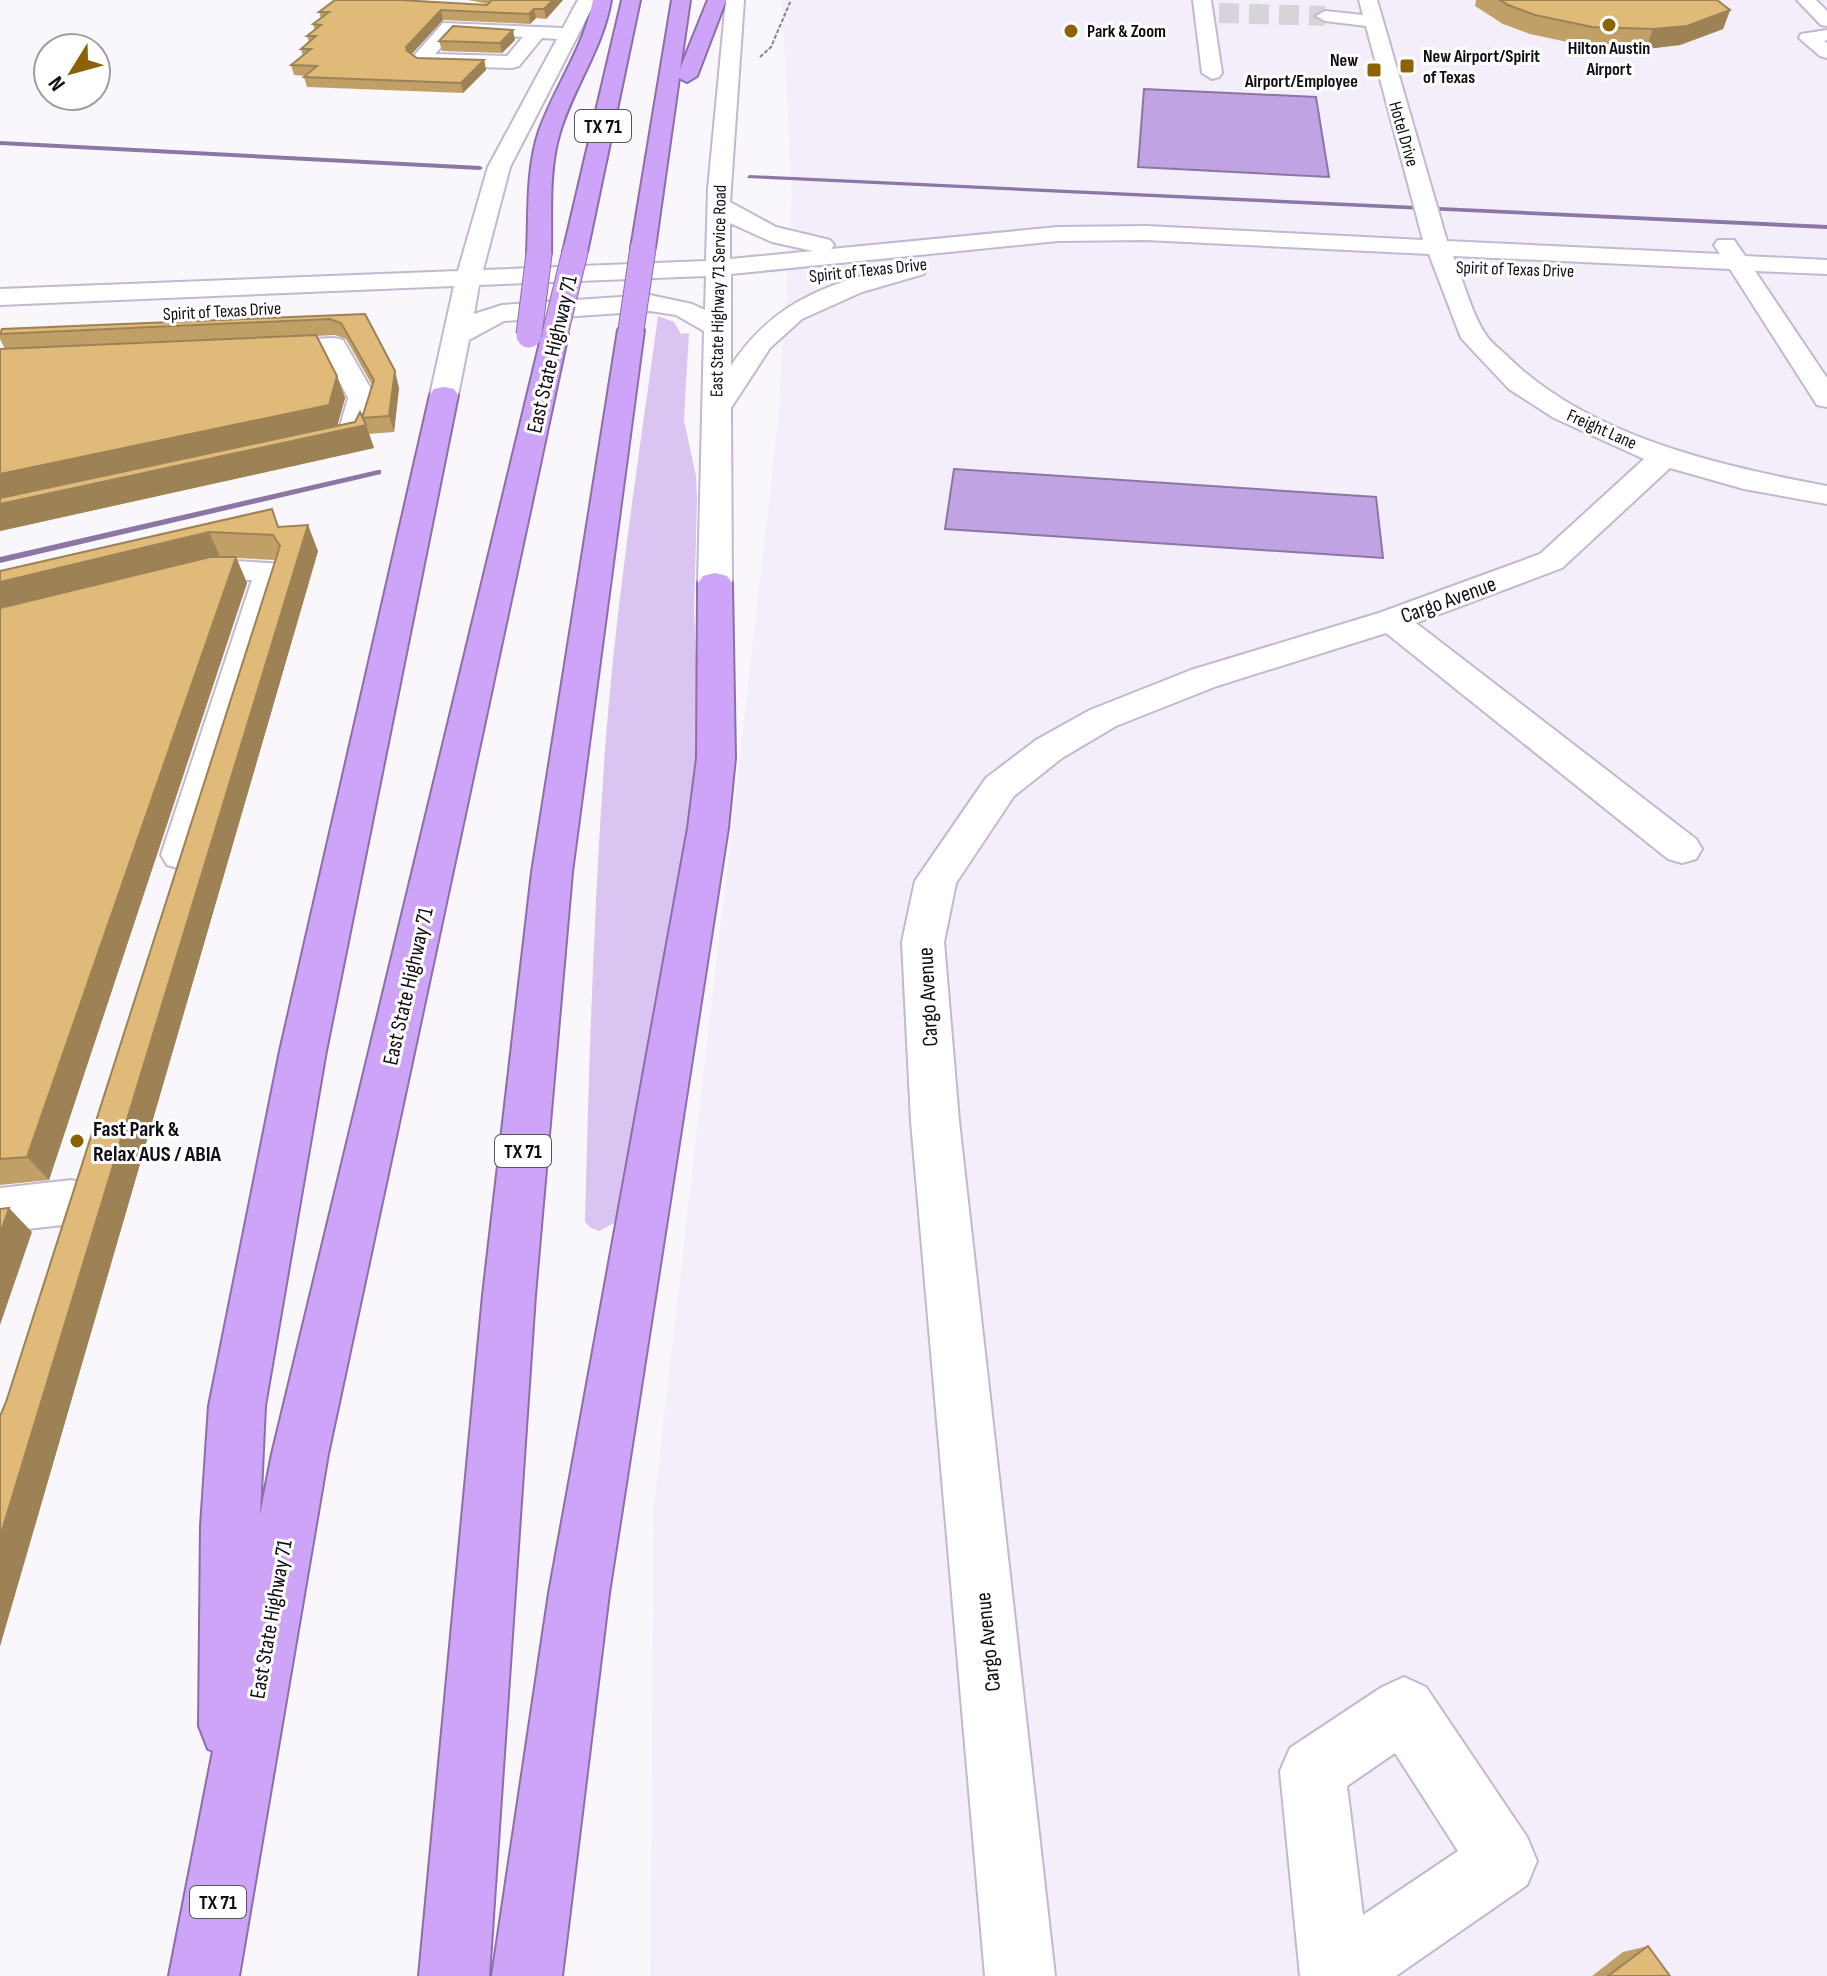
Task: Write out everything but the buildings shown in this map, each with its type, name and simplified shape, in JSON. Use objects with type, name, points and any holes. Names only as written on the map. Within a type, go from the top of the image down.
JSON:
[{"type":"highway","name":"East State Highway 71","points":[[204,1976],[300,1454],[527,458],[526,365],[542,335],[575,252],[631,0]]},
{"type":"highway","points":[[667,98],[683,84],[717,0]]},
{"type":"highway","points":[[542,335],[539,254],[543,165],[548,139],[590,40],[580,4]]},
{"type":"highway","name":"TX 71","points":[[454,1976],[509,1295],[552,872],[678,6]]},
{"type":"highway","points":[[232,1829],[230,1526],[237,1406],[303,1051],[444,395]]},
{"type":"highway","points":[[527,1976],[579,1593],[708,828],[716,758],[715,583]]},
{"type":"street","name":"East State Highway 71 Service Road","points":[[715,583],[719,205],[724,98],[735,0]]},
{"type":"street","name":"Hotel Drive","points":[[1368,0],[1364,20],[1426,213],[1443,256]]},
{"type":"street","points":[[1806,0],[1827,21]]},
{"type":"street","points":[[444,395],[466,290],[499,167],[569,34],[580,4]]},
{"type":"street","points":[[1208,9],[1212,73]]},
{"type":"street","points":[[1326,18],[1364,20]]},
{"type":"street","points":[[538,31],[512,62],[420,59],[449,27],[538,31],[569,34]]},
{"type":"street","points":[[1827,35],[1808,38],[1827,52]]},
{"type":"street","points":[[719,205],[743,223],[786,239],[836,247],[900,250]]},
{"type":"street","points":[[1372,243],[1412,234],[1426,213],[1466,239],[1498,249]]},
{"type":"street","name":"Spirit of Texas Drive","points":[[718,277],[900,250],[1058,234],[1182,245],[1443,256],[1659,271],[1731,254]]},
{"type":"street","name":"Spirit of Texas Drive","points":[[1252,248],[1372,243],[1443,256],[1498,249],[1731,254],[1827,267]]},
{"type":"street","name":"Spirit of Texas Drive","points":[[3,313],[718,277],[1116,253],[1182,245]]},
{"type":"street","points":[[1731,254],[1827,399]]},
{"type":"street","name":"Freight Lane","points":[[1443,256],[1474,338],[1519,383],[1564,412],[1664,457],[1744,480],[1827,495]]},
{"type":"street","points":[[716,408],[760,344],[804,308],[849,287],[939,264]]},
{"type":"street","name":"Spirit of Texas Drive","points":[[3,313],[15,311],[43,296],[466,290]]},
{"type":"street","points":[[456,337],[485,318],[502,313],[650,303],[683,309],[717,327]]},
{"type":"street","points":[[236,350],[334,346],[362,398],[352,436],[291,449]]},
{"type":"street","name":"Cargo Avenue","points":[[1020,1976],[935,1121],[923,942],[936,881],[1000,787],[1049,749],[1103,718],[1204,678],[1391,620],[1551,561],[1664,457]]},
{"type":"street","points":[[140,590],[221,570],[271,571],[171,886]]},
{"type":"street","points":[[1391,620],[1682,849]]},
{"type":"street","points":[[0,1210],[70,1207]]},
{"type":"shaded area","points":[[782,0],[1827,0],[1827,1976],[650,1976],[654,1505],[778,423],[792,197]]},
{"type":"shaded area","points":[[1144,89],[1316,97],[1329,177],[1138,167]]},
{"type":"shaded area","points":[[658,316],[674,322],[681,334],[689,333],[684,420],[696,476],[697,500],[694,611],[699,726],[697,800],[620,1220],[599,1231],[585,1222],[592,979],[602,797],[616,631]]},
{"type":"shaded area","points":[[954,469],[1376,497],[1383,558],[945,529]]},
{"type":"waterway","points":[[0,143],[480,168]]},
{"type":"waterway","points":[[749,177],[1827,227]]},
{"type":"waterway","points":[[0,560],[378,472]]},
{"type":"tunnel","points":[[1219,13],[1325,16]]},
{"type":"place","name":"Hilton Austin Airport","points":[[1609,25]]},
{"type":"place","name":"Park & Zoom","points":[[1071,31]]},
{"type":"place","name":"New Airport/Spirit of Texas","points":[[1407,66]]},
{"type":"place","name":"New Airport/Employee","points":[[1374,70]]},
{"type":"place","name":"Fast Park & Relax AUS / ABIA","points":[[77,1141]]}]
